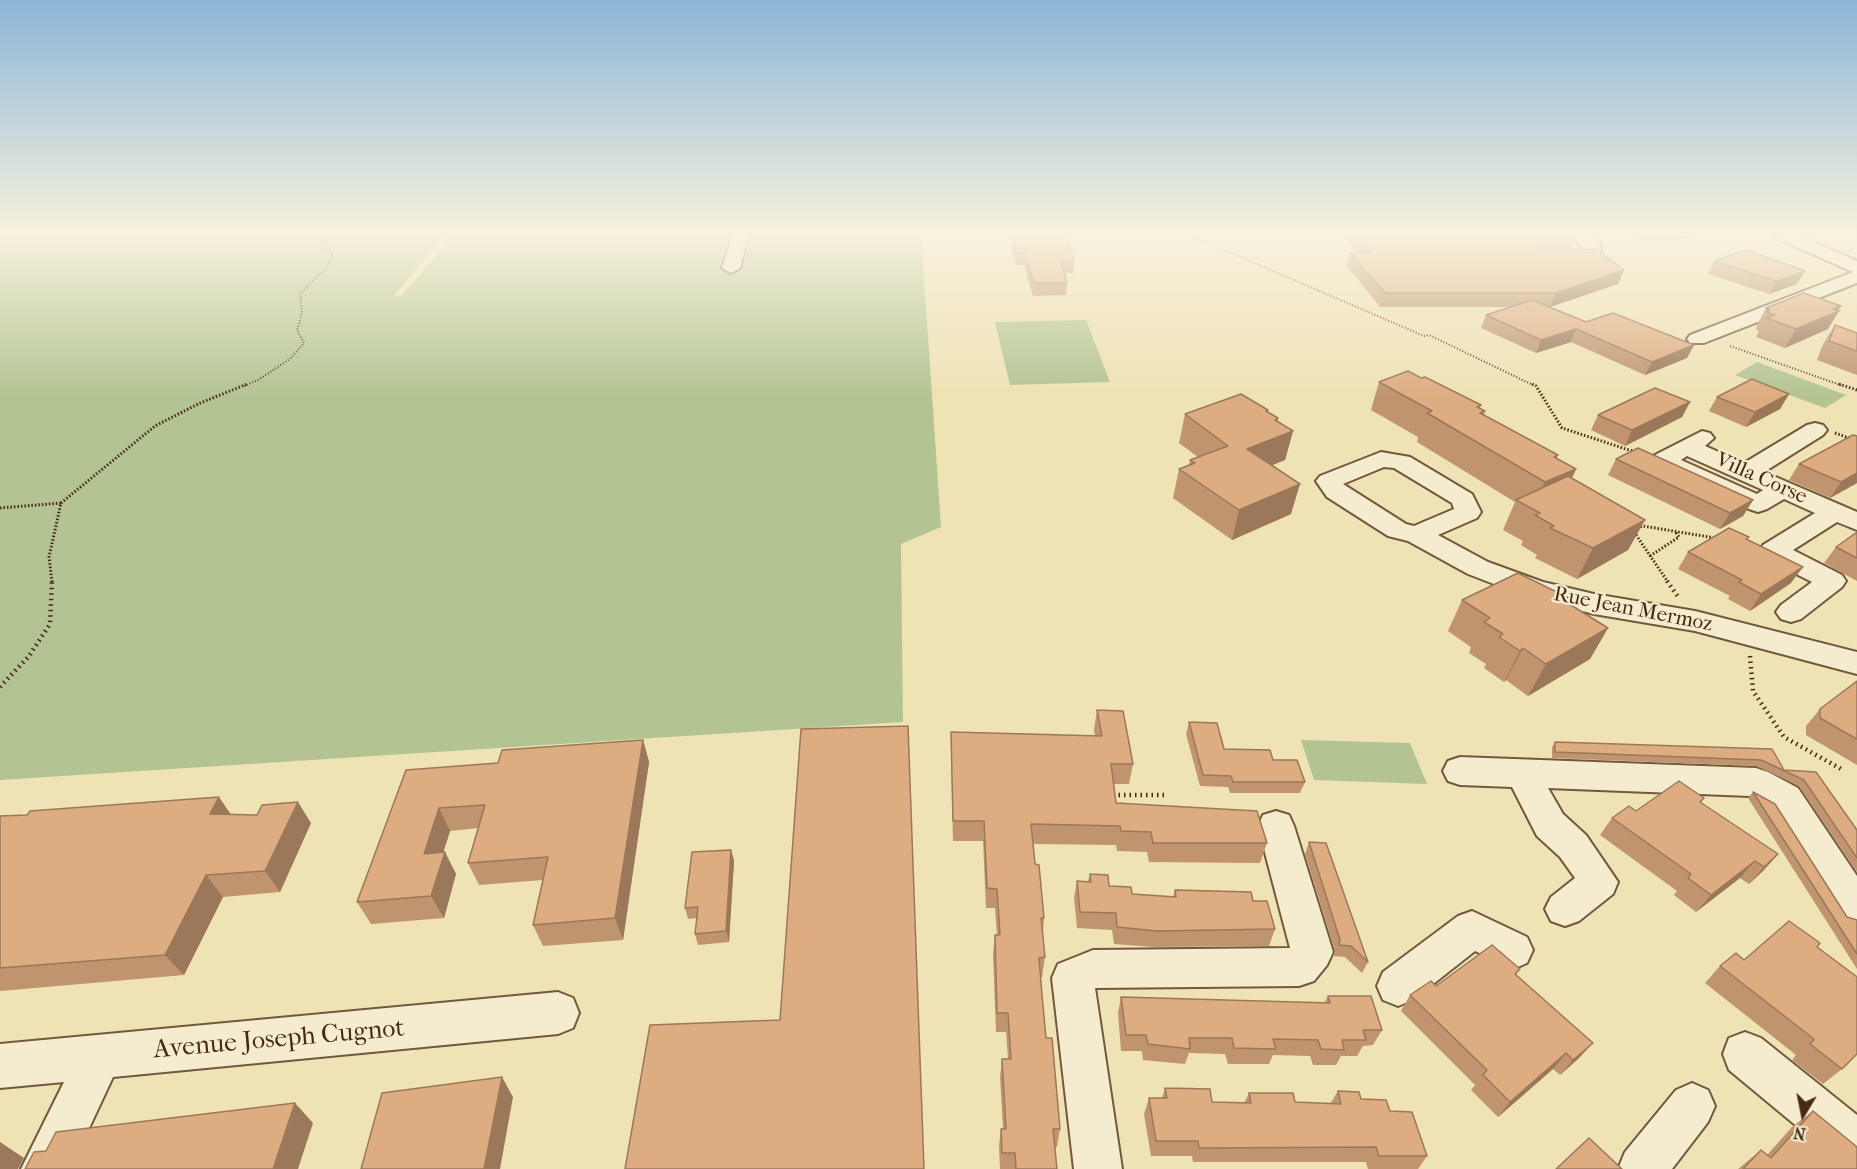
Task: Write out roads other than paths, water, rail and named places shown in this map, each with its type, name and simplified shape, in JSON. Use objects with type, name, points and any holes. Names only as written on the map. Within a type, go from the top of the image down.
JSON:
[{"type":"street","points":[[1697,339],[1827,289]]},
{"type":"street","points":[[1756,467],[1815,430]]},
{"type":"street","name":"Villa Corse","points":[[1782,489],[1758,504],[1662,460],[1686,447],[1756,467],[1782,489],[1846,517]]},
{"type":"street","name":"Rue Jean Mermoz","points":[[1417,535],[1468,512],[1463,499],[1401,462],[1381,459],[1329,481],[1336,492],[1397,530],[1417,535],[1478,568],[1535,589],[1594,604],[1695,621],[1857,663]]},
{"type":"street","name":"Villa Corse","points":[[1791,612],[1832,580],[1773,551],[1846,517]]},
{"type":"street","points":[[1460,771],[1756,782],[1785,798],[1857,909]]},
{"type":"street","points":[[1526,773],[1530,788],[1550,825],[1573,846],[1599,882],[1565,909]]},
{"type":"street","points":[[1098,1169],[1073,978],[1093,969],[1299,967],[1313,952],[1276,826]]},
{"type":"street","points":[[1398,986],[1472,929],[1512,950]]},
{"type":"street","name":"Avenue Joseph Cugnot","points":[[0,1066],[558,1013]]},
{"type":"street","points":[[1745,1054],[1855,1140]]},
{"type":"street","points":[[45,1169],[100,1057]]},
{"type":"street","points":[[1642,1169],[1692,1106]]}]
